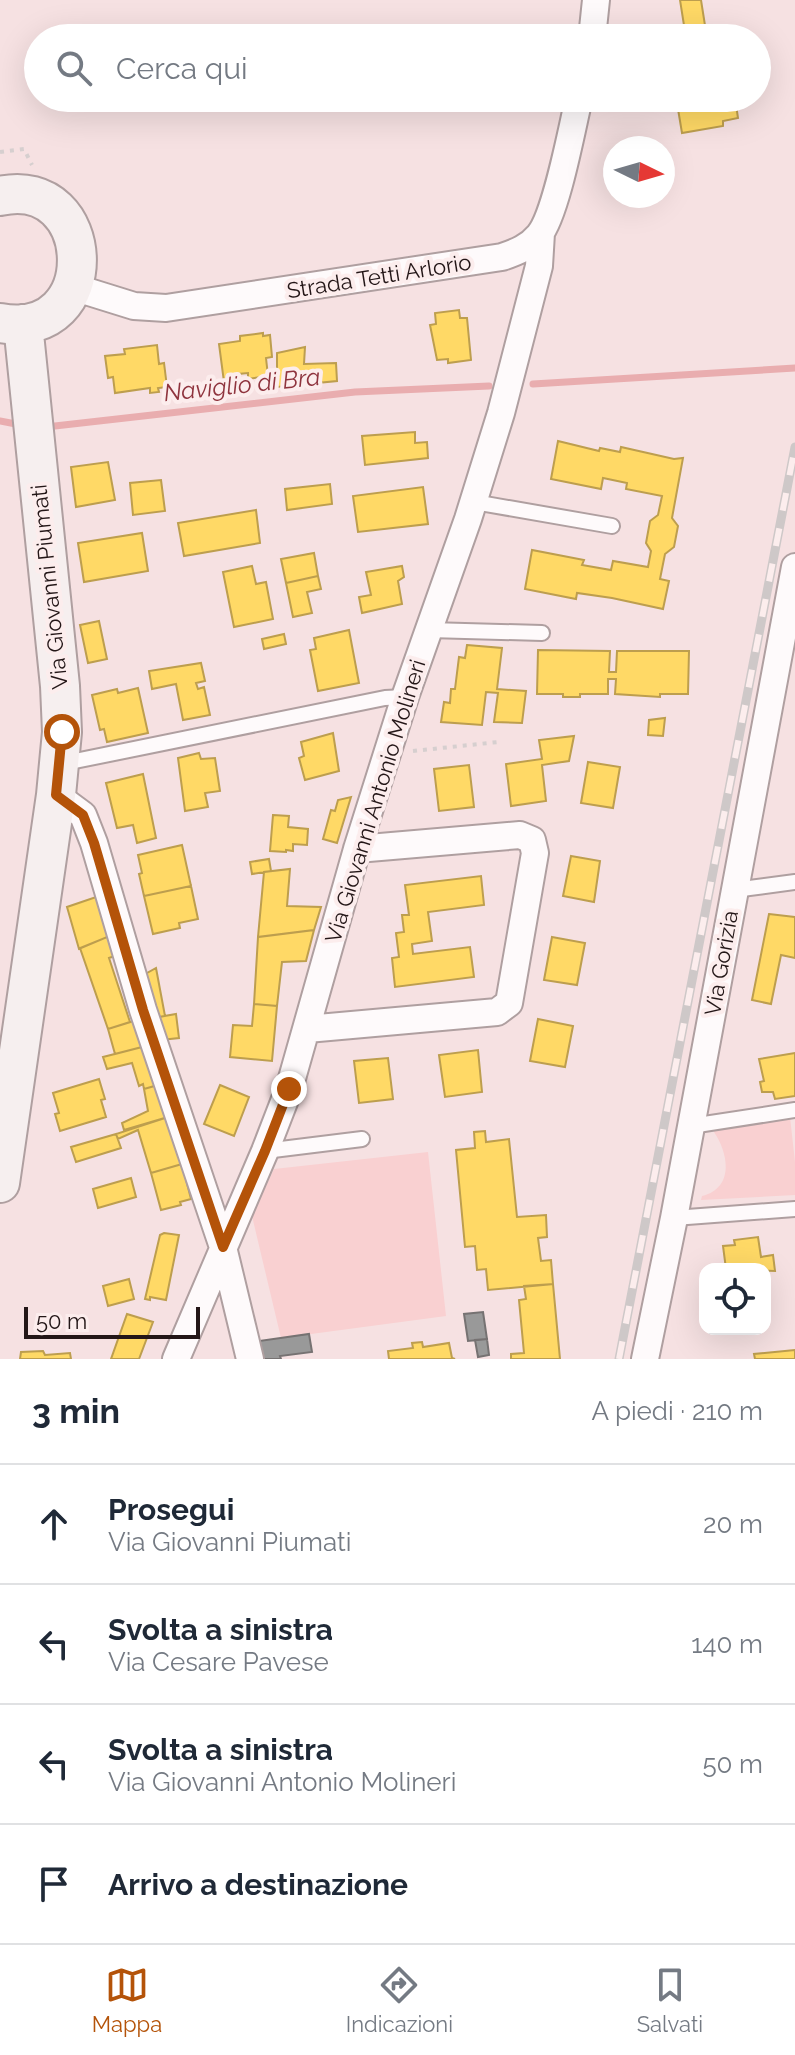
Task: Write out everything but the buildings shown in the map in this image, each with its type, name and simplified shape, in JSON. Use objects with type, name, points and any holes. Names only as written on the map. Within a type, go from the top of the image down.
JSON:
[{"type":"street","points":[[593,24],[596,0]]},
{"type":"street","points":[[541,233],[551,209],[575,112]]},
{"type":"street","points":[[10,181],[24,195],[43,201],[59,213],[71,229],[78,248],[78,268],[73,287],[61,305],[44,317],[12,323]]},
{"type":"street","name":"Strada Tetti Arlorio","points":[[73,287],[134,306],[166,308],[201,304],[502,257],[524,249],[541,233]]},
{"type":"street","name":"Via Giovanni Antonio Molineri","points":[[176,1359],[289,1089],[357,849],[501,413],[539,266],[541,233]]},
{"type":"street","name":"Via Giovanni Piumati","points":[[0,1183],[20,997],[58,779],[60,686],[32,426],[12,323]]},
{"type":"street","name":"Via Gorizia","points":[[645,1359],[795,567]]},
{"type":"street","points":[[58,779],[83,815],[94,843],[143,1010],[223,1247],[250,1359]]},
{"type":"street","points":[[307,1029],[497,1012],[509,1003],[535,853],[532,840],[520,835],[357,849]]},
{"type":"lane","points":[[474,502],[612,526]]},
{"type":"lane","points":[[429,630],[542,633]]},
{"type":"lane","points":[[58,779],[385,698],[405,697]]},
{"type":"lane","points":[[734,890],[795,882]]},
{"type":"lane","points":[[691,1126],[795,1110]]},
{"type":"lane","points":[[265,1151],[362,1139]]},
{"type":"lane","points":[[674,1218],[795,1209]]},
{"type":"path","points":[[0,152],[24,149],[10,181]]},
{"type":"path","points":[[387,754],[498,742]]},
{"type":"shaded area","points":[[790,1117],[795,1195],[701,1200],[702,1196],[719,1186],[726,1169],[723,1150],[714,1128]]},
{"type":"shaded area","points":[[428,1152],[446,1316],[281,1338],[252,1216],[274,1169]]},
{"type":"waterway","name":"Naviglio di Bra","points":[[533,384],[795,368]]},
{"type":"waterway","name":"Naviglio di Bra","points":[[46,427],[355,392],[489,386]]},
{"type":"waterway","name":"Naviglio di Bra","points":[[0,421],[21,425]]},
{"type":"railway","points":[[619,1359],[795,447]]},
{"type":"route","points":[[62,732],[56,795],[83,815],[94,843],[143,1010],[223,1247],[289,1089]]}]
